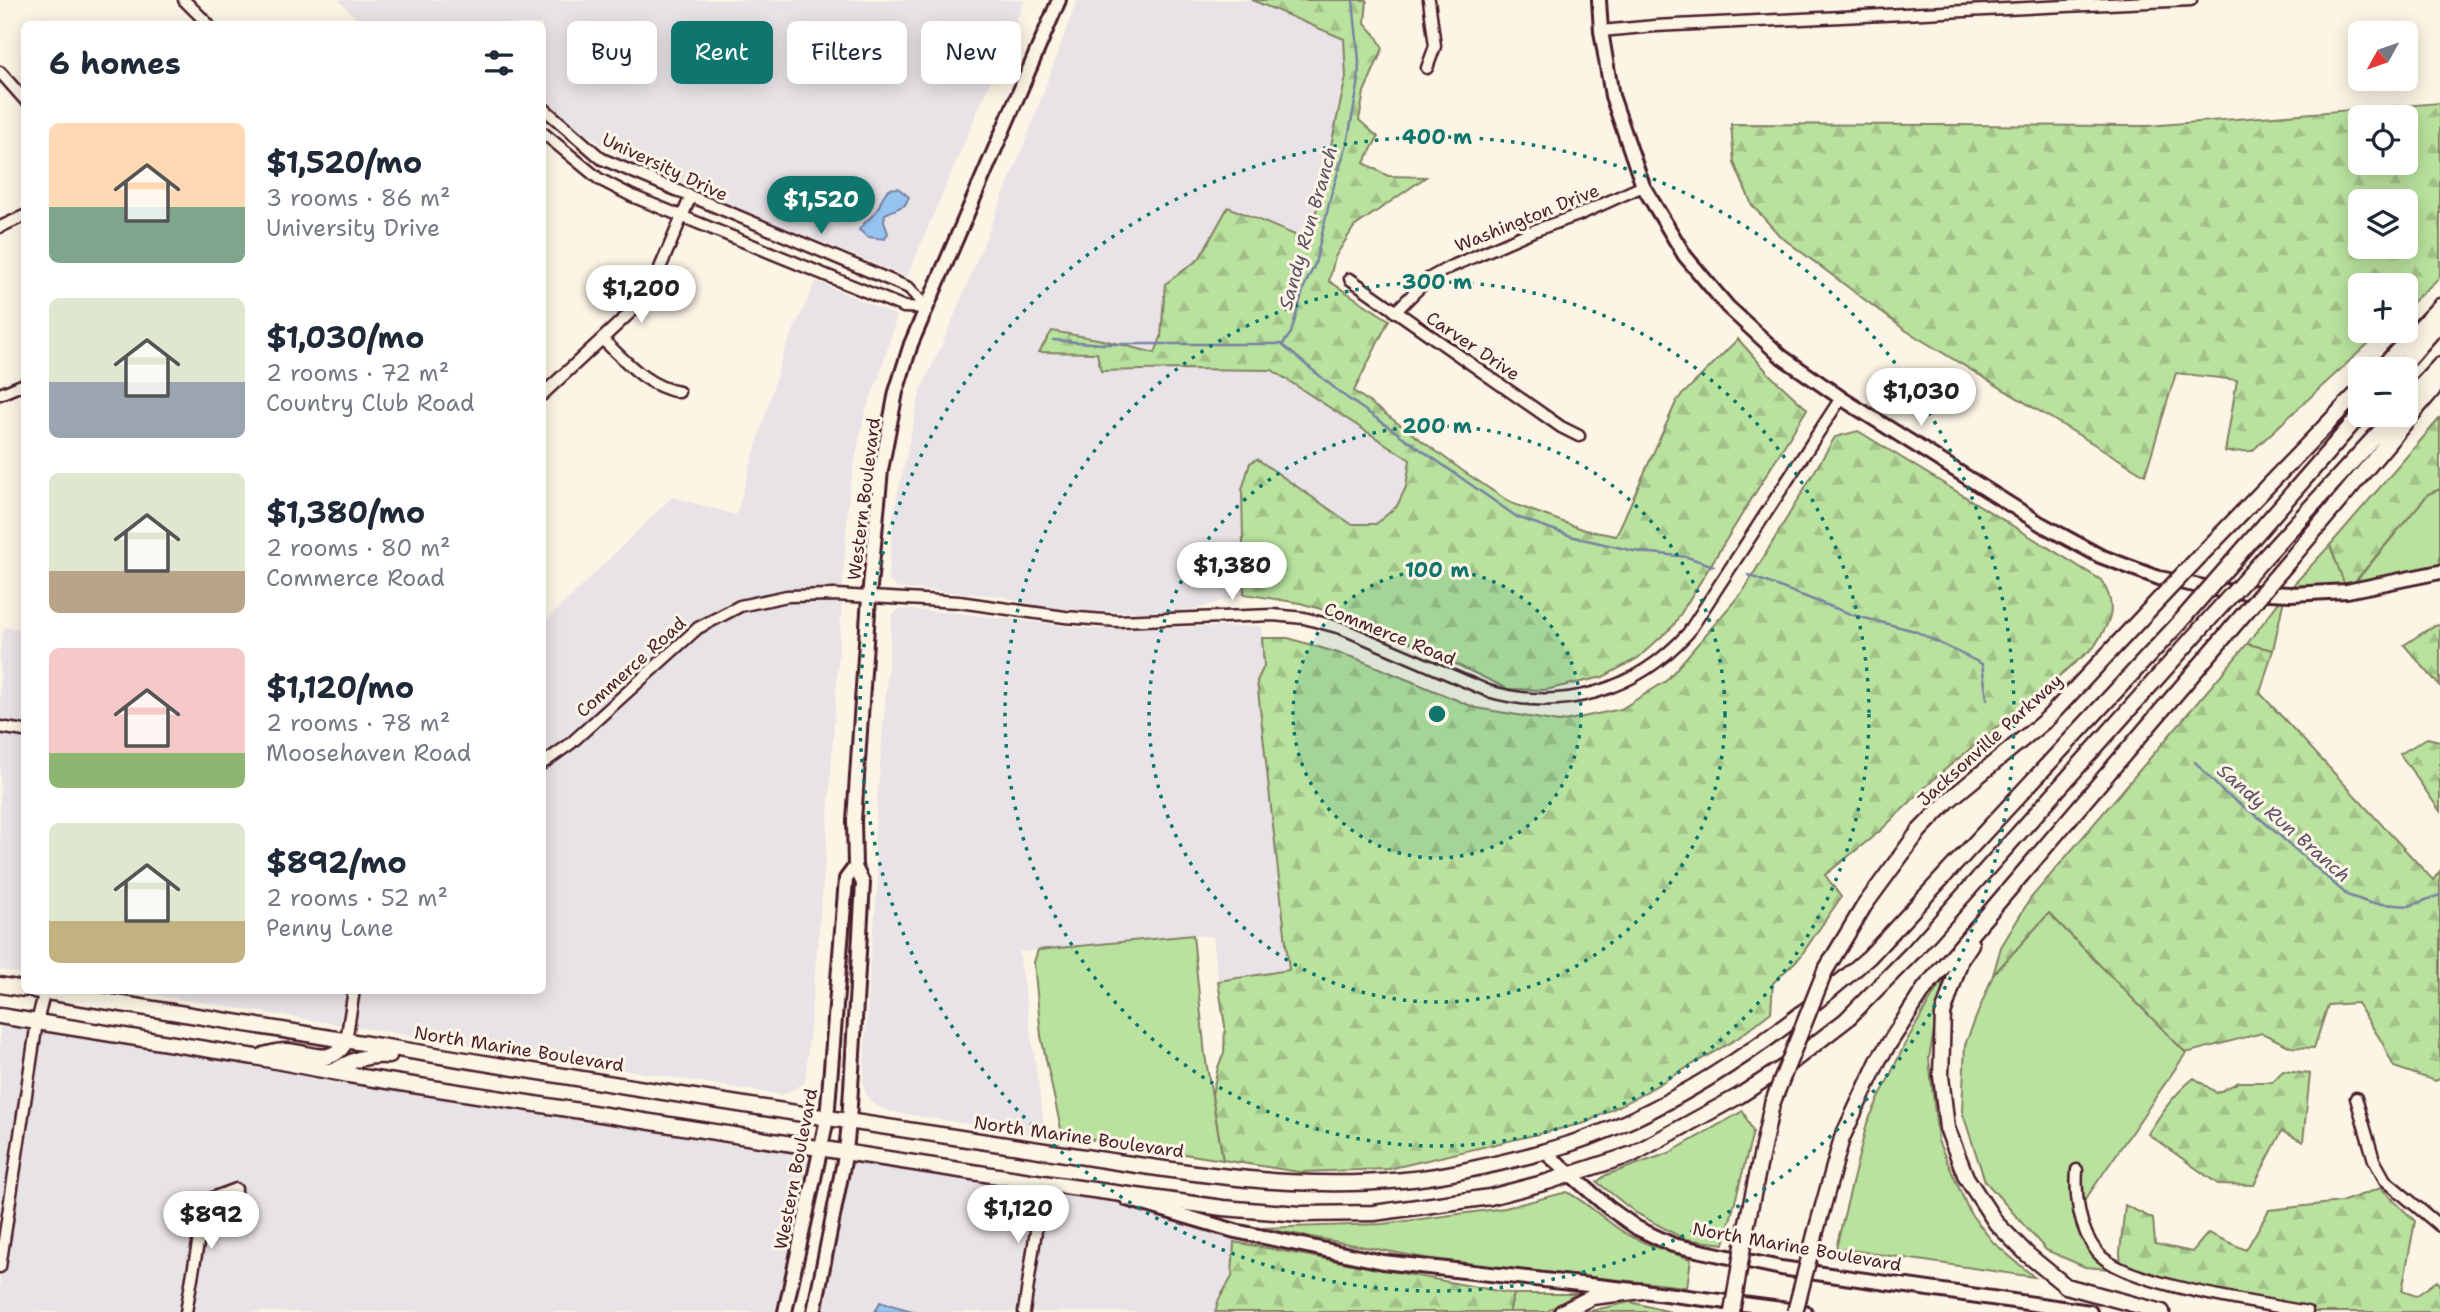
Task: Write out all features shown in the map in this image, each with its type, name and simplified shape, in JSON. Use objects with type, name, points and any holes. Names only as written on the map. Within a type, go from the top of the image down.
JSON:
[{"type":"highway","points":[[2391,357],[2440,306]]},
{"type":"highway","points":[[2410,357],[2440,323]]},
{"type":"highway","points":[[2418,389],[2440,365]]},
{"type":"highway","points":[[1795,1312],[1842,1138],[1879,1059],[1925,988],[2440,382]]},
{"type":"highway","name":"Jacksonville Parkway","points":[[1732,1312],[1746,1228],[1772,1104],[1825,971],[1864,906],[1919,831],[1949,800],[2047,719],[2348,402]]},
{"type":"highway","points":[[1545,1152],[1630,1121],[1698,1085],[1813,1006],[1869,957],[2179,622],[2350,427]]},
{"type":"highway","points":[[0,1016],[333,1072],[1042,1183],[1236,1209],[1300,1214],[1374,1213],[1490,1197],[1633,1154],[1687,1126],[1782,1068],[1846,1020],[1932,932],[2384,427]]},
{"type":"highway","points":[[2002,895],[1961,959],[1943,1014],[1941,1076],[1947,1128],[1966,1177],[1996,1223],[2028,1255],[2066,1286],[2162,1312]]},
{"type":"highway","points":[[0,985],[21,988]]},
{"type":"highway","name":"North Marine Boulevard","points":[[59,994],[827,1119],[1195,1173],[1312,1183],[1367,1183],[1456,1173],[1545,1152]]},
{"type":"highway","points":[[255,1057],[284,1051],[328,1058],[340,1052],[346,1041]]},
{"type":"highway","points":[[333,1072],[353,1059],[373,1055],[400,1058],[453,1057]]},
{"type":"highway","points":[[1562,1312],[1592,1297],[1642,1291]]},
{"type":"main road","name":"Western Boulevard","points":[[814,1312],[846,1151],[849,1122],[863,883],[855,867],[854,821],[869,597],[881,470],[896,392],[911,344],[1059,0]]},
{"type":"main road","points":[[1599,0],[1601,31],[1612,96],[1643,186],[1685,256],[1728,307],[1782,357],[1841,398],[2041,524],[2100,556],[2159,578],[2225,591],[2291,594],[2347,591],[2440,572]]},
{"type":"main road","name":"Western Boulevard","points":[[785,1312],[827,1119],[846,879],[855,867]]},
{"type":"main road","name":"North Marine Boulevard","points":[[1545,1152],[1609,1208],[1637,1228],[1673,1245],[1781,1268],[2090,1312]]},
{"type":"main road","points":[[1093,1189],[1235,1231],[1383,1262],[1805,1312]]},
{"type":"street","points":[[184,0],[205,21]]},
{"type":"street","points":[[1427,68],[1435,46],[1429,0]]},
{"type":"street","points":[[1601,31],[1655,26],[2191,0]]},
{"type":"street","points":[[0,72],[21,96]]},
{"type":"street","name":"University Drive","points":[[546,110],[602,159],[909,289],[928,308]]},
{"type":"street","name":"University Drive","points":[[546,135],[599,179],[632,196],[904,307],[928,308]]},
{"type":"street","name":"Washington Drive","points":[[1395,312],[1428,279],[1448,268],[1643,186]]},
{"type":"street","points":[[546,391],[649,296],[690,198]]},
{"type":"street","points":[[0,227],[21,217]]},
{"type":"street","name":"Carver Drive","points":[[1350,279],[1561,427],[1579,436]]},
{"type":"street","points":[[603,340],[646,380],[665,390],[680,392]]},
{"type":"street","points":[[0,394],[21,385]]},
{"type":"street","name":"Commerce Road","points":[[546,761],[570,744],[686,637],[718,616],[740,606],[773,597],[804,594],[959,602],[1065,617],[1118,621],[1273,615],[1304,618],[1341,628],[1488,691],[1509,697],[1531,700],[1573,698],[1613,688],[1665,656],[1682,640],[1841,398]]},
{"type":"street","points":[[0,727],[21,730]]},
{"type":"street","points":[[0,1267],[41,994]]},
{"type":"street","points":[[346,1041],[353,994]]},
{"type":"street","points":[[2356,1098],[2374,1160],[2385,1180],[2440,1226]]},
{"type":"street","points":[[2077,1170],[2078,1210],[2085,1230],[2097,1253],[2121,1270],[2164,1284],[2306,1312]]},
{"type":"street","points":[[1024,1312],[1042,1183]]},
{"type":"street","points":[[186,1312],[204,1209],[212,1198],[236,1189]]},
{"type":"shaded area","points":[[338,0],[1025,0],[1016,21],[921,21],[921,84],[989,84],[907,277],[628,163],[546,105],[546,21],[359,21]]},
{"type":"shaded area","points":[[1077,0],[1252,0],[1344,39],[1346,77],[1317,209],[1302,239],[1228,208],[1199,259],[1165,284],[1161,337],[1155,353],[1103,340],[1039,351],[1098,353],[1101,371],[1272,370],[1410,461],[1406,487],[1397,506],[1376,524],[1350,524],[1257,459],[1250,463],[1242,490],[1244,594],[1200,608],[1169,612],[1085,611],[1033,605],[1002,596],[897,588],[888,580],[894,512],[920,392],[948,331],[1027,137]]},
{"type":"shaded area","points":[[816,281],[897,316],[879,377],[865,412],[849,491],[826,850],[805,1083],[782,1095],[149,994],[546,994],[546,621],[672,497],[736,515],[783,354]]},
{"type":"shaded area","points":[[900,609],[1090,629],[1261,626],[1264,666],[1257,681],[1289,970],[1218,981],[1213,937],[1193,935],[1019,952],[1046,1137],[888,1111],[875,1105],[867,1096],[863,1085],[878,883],[874,840],[892,615]]},
{"type":"shaded area","points":[[4,627],[21,630],[21,974],[0,970],[0,650]]},
{"type":"shaded area","points":[[0,1016],[819,1147],[785,1312],[0,1312]]},
{"type":"shaded area","points":[[846,1151],[1093,1189],[1235,1231],[1232,1277],[1215,1312],[814,1312]]},
{"type":"green space","points":[[1252,0],[1367,0],[1365,23],[1383,48],[1364,92],[1359,120],[1378,137],[1364,163],[1388,176],[1426,177],[1354,227],[1335,257],[1329,281],[1389,320],[1354,391],[1511,503],[1585,530],[1616,536],[1677,400],[1738,339],[1771,376],[1807,409],[1673,626],[1638,658],[1603,677],[1545,690],[1508,689],[1403,639],[1345,616],[1300,603],[1244,594],[1242,490],[1250,463],[1257,459],[1351,524],[1376,524],[1397,506],[1406,487],[1410,460],[1272,370],[1101,371],[1097,353],[1039,352],[1052,331],[1155,353],[1161,337],[1165,284],[1199,259],[1228,207],[1302,238],[1317,209],[1346,77],[1344,39]]},
{"type":"green space","points":[[2440,103],[2440,277],[2418,297],[2418,273],[2348,273],[2348,343],[2369,343],[2354,357],[2348,357],[2348,362],[2252,451],[2225,452],[2237,380],[2176,373],[2145,475],[1905,330],[1780,236],[1752,205],[1734,163],[1731,124],[2147,126],[2348,110],[2348,175],[2418,175],[2418,105],[2415,105]]},
{"type":"green space","points":[[2440,418],[2440,489],[2428,494],[2347,591],[2330,545]]},
{"type":"green space","points":[[1858,431],[2101,580],[2107,590],[2111,607],[2108,622],[2094,647],[1936,777],[1880,831],[1825,875],[1841,897],[1800,957],[1773,983],[1771,1012],[1738,1038],[1635,1098],[1585,1123],[1389,1169],[1299,1172],[1223,1160],[1212,1095],[1224,1053],[1225,1026],[1218,981],[1289,970],[1257,681],[1264,666],[1262,638],[1288,638],[1355,658],[1476,708],[1559,722],[1621,709],[1666,681],[1744,590],[1835,437]]},
{"type":"green space","points":[[2440,489],[2440,572],[2348,591],[2428,494]]},
{"type":"green space","points":[[2330,545],[2348,591],[2285,594]]},
{"type":"green space","points":[[2285,594],[2273,650],[2247,644]]},
{"type":"green space","points":[[2440,624],[2440,686],[2404,645]]},
{"type":"green space","points":[[2247,644],[2273,650],[2260,693],[2433,880],[2440,871],[2440,1079],[2435,1081],[2394,1067],[2382,1042],[2357,1003],[2328,1005],[2314,1048],[2291,1047],[2262,1033],[2186,1053],[2049,913],[1993,975],[2001,947],[2030,899]]},
{"type":"green space","points":[[2427,738],[2440,741],[2440,811],[2400,754]]},
{"type":"green space","points":[[2049,913],[2186,1053],[2078,1210],[2097,1253],[2121,1270],[2085,1267],[2046,1250],[1985,1181],[1962,1111],[1965,1045],[1993,975]]},
{"type":"green space","points":[[1193,935],[1205,1055],[1223,1160],[1075,1137],[1061,1129],[1041,1036],[1034,962],[1038,950]]},
{"type":"green space","points":[[1944,976],[1929,1058],[1938,1141],[1970,1213],[1993,1242],[2034,1277],[1836,1248],[1867,1123],[1906,1042]]},
{"type":"green space","points":[[2283,1071],[2310,1074],[2303,1142],[2282,1131],[2254,1185],[2218,1184],[2148,1134],[2168,1104],[2194,1078],[2217,1093],[2239,1082],[2272,1082]]},
{"type":"green space","points":[[1743,1111],[1753,1132],[1724,1244],[1684,1239],[1636,1213],[1597,1182],[1606,1175],[1669,1153]]},
{"type":"green space","points":[[2381,1188],[2415,1221],[2402,1291],[2416,1296],[2437,1281],[2440,1284],[2440,1312],[2307,1312],[2121,1270],[2120,1252],[2125,1205],[2153,1219],[2155,1244],[2192,1252],[2208,1233],[2246,1250],[2269,1210],[2341,1202]]},
{"type":"green space","points":[[1567,1192],[1625,1233],[1649,1245],[1691,1259],[1687,1287],[1425,1258],[1262,1228],[1383,1224],[1505,1208]]},
{"type":"green space","points":[[1234,1242],[1514,1294],[1509,1312],[1215,1312],[1232,1277]]},
{"type":"green space","points":[[1514,1294],[1576,1294],[1546,1312],[1509,1312]]},
{"type":"green space","points":[[1630,1302],[1671,1312],[1586,1312]]},
{"type":"water","points":[[898,188],[909,197],[905,205],[885,214],[884,222],[888,233],[885,239],[868,237],[859,230],[876,211],[887,191]]},
{"type":"water","points":[[880,1302],[916,1312],[875,1312]]},
{"type":"waterway","name":"Sandy Run Branch","points":[[1283,344],[1291,333],[1304,287],[1315,264],[1331,195],[1347,144],[1358,86],[1359,61],[1353,0]]},
{"type":"waterway","points":[[1053,340],[1102,344],[1281,344]]},
{"type":"waterway","name":"Sandy Run Branch","points":[[1281,344],[1343,395],[1517,517],[1574,537],[1634,551],[1687,557],[1714,566]]},
{"type":"waterway","name":"Sandy Run Branch","points":[[1748,575],[1853,615],[1915,631],[1982,664],[1987,699]]},
{"type":"waterway","name":"Sandy Run Branch","points":[[2195,762],[2222,791],[2262,820],[2347,895],[2370,903],[2409,906],[2440,895]]}]
